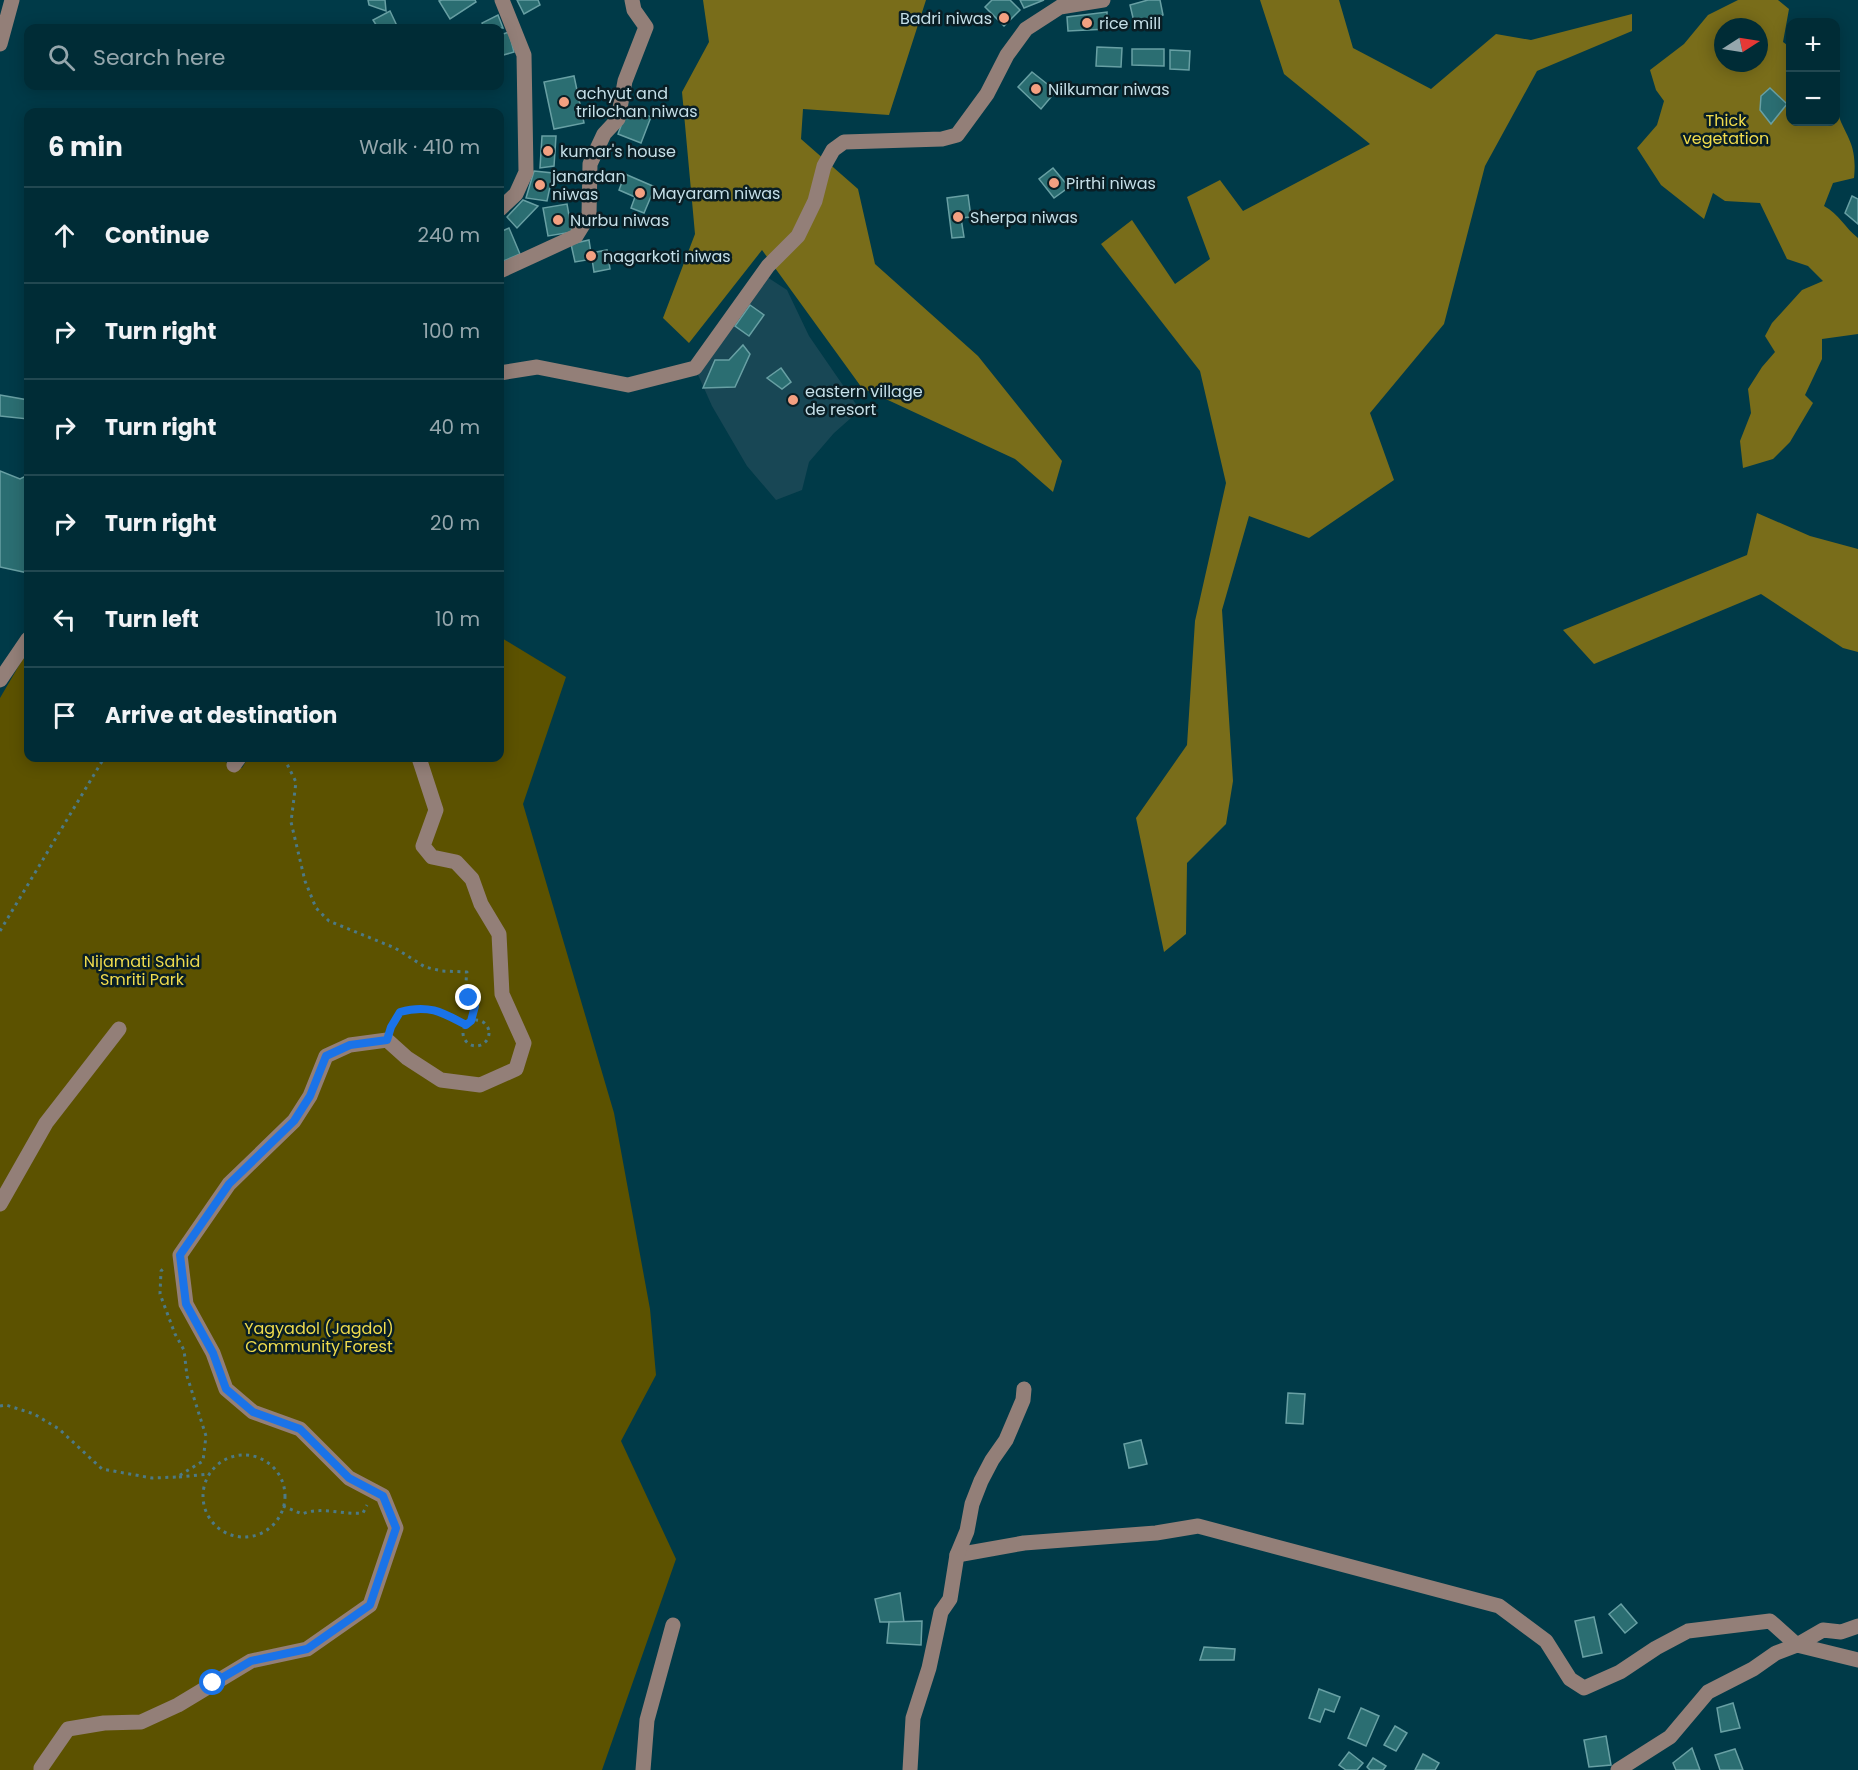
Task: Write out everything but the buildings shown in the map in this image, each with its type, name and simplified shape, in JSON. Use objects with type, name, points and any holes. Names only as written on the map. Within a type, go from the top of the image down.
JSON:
[{"type":"street","points":[[0,44],[12,0]]},
{"type":"street","points":[[502,0],[524,55],[526,172],[516,194],[504,204]]},
{"type":"street","points":[[504,269],[576,236],[589,215],[590,164],[604,134],[618,119],[625,81],[646,27],[634,10],[632,0]]},
{"type":"street","points":[[504,373],[537,367],[628,385],[695,368],[768,266],[798,236],[815,201],[824,166],[833,150],[844,142],[942,139],[957,135],[987,94],[1007,55],[1026,29],[1060,7],[1103,0]]},
{"type":"street","points":[[0,680],[24,645]]},
{"type":"street","points":[[41,1770],[68,1729],[104,1723],[141,1722],[178,1705],[251,1661],[307,1649],[370,1605],[396,1528],[383,1496],[349,1478],[300,1429],[253,1412],[226,1389],[213,1353],[186,1304],[180,1255],[229,1184],[294,1121],[310,1096],[326,1056],[350,1045],[387,1040],[407,1058],[441,1080],[480,1085],[516,1069],[524,1043],[502,994],[499,934],[481,904],[472,879],[456,862],[432,857],[423,846],[436,810],[420,762]]},
{"type":"street","points":[[0,1204],[46,1123],[119,1029]]},
{"type":"street","points":[[910,1770],[913,1719],[929,1668],[941,1612],[950,1599],[957,1555],[967,1531],[972,1504],[992,1460],[1006,1440],[1023,1400],[1024,1389]]},
{"type":"street","points":[[957,1555],[1024,1543],[1156,1533],[1198,1527],[1499,1606],[1546,1641],[1570,1679],[1584,1688],[1620,1672],[1656,1648],[1688,1631],[1770,1621],[1797,1645],[1858,1660]]},
{"type":"street","points":[[643,1770],[647,1720],[674,1625]]},
{"type":"street","points":[[1618,1770],[1670,1737],[1708,1692],[1753,1669],[1776,1653],[1797,1645],[1823,1630],[1841,1632],[1858,1626]]},
{"type":"path","points":[[0,931],[102,762]]},
{"type":"path","points":[[286,762],[296,782],[291,822],[305,881],[316,908],[329,921],[395,948],[425,967],[467,972],[465,982],[469,998],[475,1006],[471,1021]]},
{"type":"path","points":[[387,1040],[391,1027],[400,1012],[416,1008],[435,1009],[466,1025]]},
{"type":"path","points":[[480,1020],[488,1029],[488,1037],[483,1044],[475,1046],[467,1042],[463,1035],[466,1025],[471,1021],[480,1020]]},
{"type":"path","points":[[177,1477],[203,1461],[206,1436],[187,1376],[184,1350],[175,1334],[160,1294],[161,1271],[180,1255]]},
{"type":"path","points":[[0,1406],[6,1405],[34,1414],[59,1429],[102,1469],[152,1478],[210,1474]]},
{"type":"path","points":[[245,1454],[259,1457],[271,1465],[280,1476],[285,1488],[284,1506],[273,1525],[250,1536],[237,1536],[224,1531],[214,1523],[207,1512],[204,1499],[205,1486],[210,1474],[219,1463],[231,1456],[245,1454]]},
{"type":"path","points":[[284,1506],[302,1514],[309,1510],[343,1511],[355,1514],[363,1513],[369,1502],[376,1499],[387,1508]]},
{"type":"shaded area","name":"eastern village de resort","points":[[767,277],[787,290],[809,336],[860,410],[834,433],[809,462],[802,490],[776,500],[747,466],[712,406],[695,368]]},
{"type":"green space","points":[[703,0],[926,0],[889,115],[803,109],[801,139],[858,189],[875,264],[978,356],[1062,461],[1053,492],[1015,459],[862,388],[762,250],[689,343],[663,318],[695,234],[682,92],[709,42]]},
{"type":"green space","points":[[1260,0],[1339,0],[1353,48],[1431,89],[1496,34],[1531,40],[1632,14],[1632,31],[1537,71],[1485,166],[1444,324],[1370,413],[1394,480],[1309,538],[1249,516],[1222,610],[1233,781],[1226,824],[1187,863],[1186,934],[1164,952],[1136,818],[1187,745],[1195,621],[1226,483],[1200,371],[1101,244],[1132,220],[1175,284],[1210,259],[1187,197],[1220,180],[1243,211],[1370,144],[1284,74]]},
{"type":"green space","name":"Thick vegetation","points":[[1738,0],[1778,0],[1789,9],[1783,42],[1786,44],[1786,126],[1840,126],[1840,118],[1854,154],[1854,178],[1833,183],[1824,206],[1858,238],[1858,334],[1822,339],[1822,359],[1805,395],[1813,403],[1790,442],[1773,459],[1743,468],[1740,441],[1751,413],[1748,389],[1775,352],[1765,336],[1772,323],[1802,290],[1823,281],[1808,266],[1787,259],[1760,203],[1725,201],[1713,193],[1704,219],[1661,185],[1637,148],[1657,125],[1664,101],[1656,90],[1650,70],[1684,44],[1708,15]]},
{"type":"green space","points":[[1757,513],[1810,536],[1858,549],[1858,652],[1843,648],[1761,594],[1594,664],[1563,630],[1747,555]]},
{"type":"green space","name":"Yagyadol (Jagdol) Community Forest","points":[[504,639],[566,677],[523,804],[614,1113],[650,1309],[656,1375],[621,1441],[676,1559],[602,1770],[0,1770],[0,698],[24,657],[24,762],[225,762],[242,768],[246,762],[504,762]]},
{"type":"place","name":"Badri niwas","points":[[1004,18]]},
{"type":"place","name":"rice mill","points":[[1087,23]]},
{"type":"place","name":"Nilkumar niwas","points":[[1036,89]]},
{"type":"place","name":"achyut and trilochan niwas","points":[[564,102]]},
{"type":"place","name":"kumar's house","points":[[548,151]]},
{"type":"place","name":"Pirthi niwas","points":[[1054,183]]},
{"type":"place","name":"janardan niwas","points":[[540,185]]},
{"type":"place","name":"Mayaram niwas","points":[[640,193]]},
{"type":"place","name":"Sherpa niwas","points":[[958,217]]},
{"type":"place","name":"Nurbu niwas","points":[[558,220]]},
{"type":"place","name":"nagarkoti niwas","points":[[591,256]]},
{"type":"place","name":"eastern village de resort","points":[[793,400]]},
{"type":"route","points":[[213,1683],[251,1661],[307,1649],[370,1605],[396,1528],[383,1496],[349,1478],[300,1429],[253,1412],[226,1389],[213,1353],[186,1304],[180,1255],[229,1184],[294,1121],[310,1096],[326,1056],[350,1045],[387,1040],[391,1027],[400,1012],[416,1008],[435,1009],[466,1025],[471,1021],[475,1006],[469,998]]},
{"type":"park label","name":"Nijamati Sahid Smriti Park","points":[[142,970]]}]
